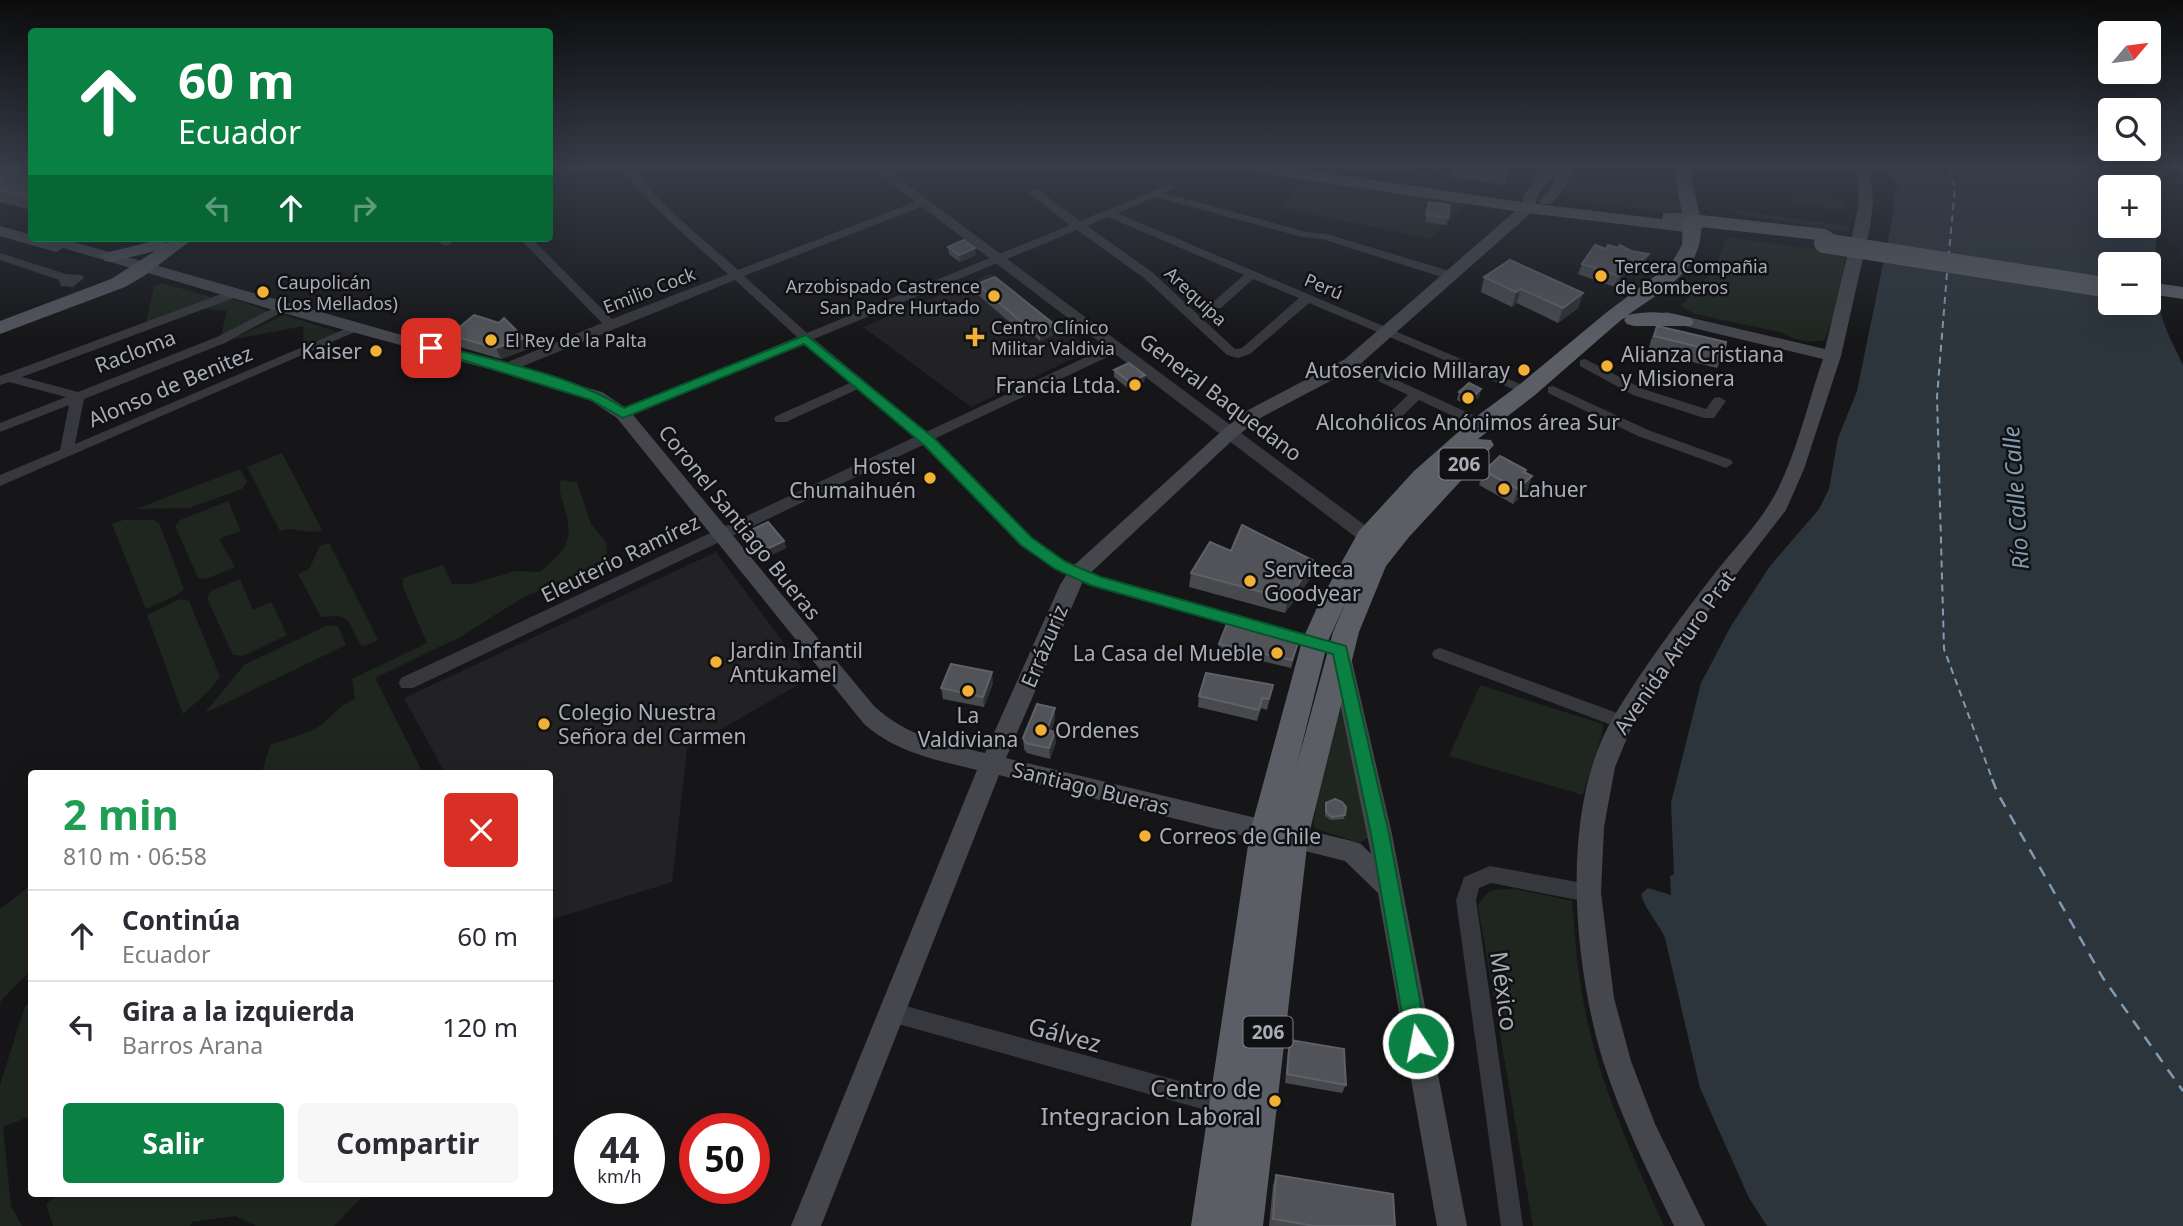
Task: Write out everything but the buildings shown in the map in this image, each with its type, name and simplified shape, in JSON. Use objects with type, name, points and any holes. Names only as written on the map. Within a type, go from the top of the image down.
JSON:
[{"type":"highway","name":"206","points":[[1328,646],[1355,606],[1375,563],[1386,548],[1492,435],[1540,390],[1630,316],[1663,298],[1684,282],[1699,265],[1708,249],[1702,225]]},
{"type":"highway","name":"206","points":[[1210,1226],[1227,1105],[1279,835],[1328,646],[1333,601],[1368,537],[1422,477],[1481,424],[1584,363],[1679,268],[1702,225]]},
{"type":"highway","points":[[1704,225],[1825,239],[2098,279]]},
{"type":"highway","points":[[1712,225],[1748,226],[2098,286]]},
{"type":"highway","points":[[2161,290],[2183,293]]},
{"type":"highway","points":[[2161,296],[2183,299]]},
{"type":"highway","points":[[1663,298],[1668,310],[1684,322]]},
{"type":"highway","points":[[1630,316],[1684,322]]},
{"type":"highway","name":"206","points":[[1244,1226],[1279,835]]},
{"type":"main road","name":"Errázuriz","points":[[806,1226],[993,764],[1077,574],[1231,432],[1256,413],[1351,363],[1452,276],[1517,225]]},
{"type":"main road","name":"Avenida Arturo Prat","points":[[1690,1226],[1644,1132],[1617,1061],[1601,998],[1588,893],[1589,855],[1597,798],[1603,767],[1622,722],[1707,598],[1779,505],[1796,469],[1832,356],[1862,225]]},
{"type":"main road","name":"Coronel Santiago Bueras","points":[[1,231],[28,234]]},
{"type":"main road","name":"Coronel Santiago Bueras","points":[[1,231],[28,238]]},
{"type":"main road","name":"Coronel Santiago Bueras","points":[[43,242],[506,368],[596,397],[623,414],[880,727],[899,739],[922,747],[993,764]]},
{"type":"main road","name":"Coronel Santiago Bueras","points":[[57,242],[130,265]]},
{"type":"main road","points":[[0,328],[86,297],[164,242]]},
{"type":"main road","points":[[0,319],[75,292],[177,242]]},
{"type":"main road","points":[[1684,322],[1832,356]]},
{"type":"main road","points":[[1328,646],[1380,834],[1452,1226]]},
{"type":"main road","name":"Santiago Bueras","points":[[993,764],[1352,852]]},
{"type":"main road","points":[[1380,834],[1366,846],[1352,852],[1388,886]]},
{"type":"street","points":[[683,225],[806,339],[923,437],[1026,542],[1077,574],[1328,646]]},
{"type":"street","name":"Emilio Cock","points":[[506,368],[610,324],[865,225]]},
{"type":"street","name":"General Baquedano","points":[[956,225],[1368,537]]},
{"type":"street","points":[[623,414],[1076,225]]},
{"type":"street","name":"Arequipa","points":[[1081,225],[1148,275],[1231,352],[1238,354],[1246,351],[1307,298]]},
{"type":"street","name":"Perú","points":[[1133,225],[1388,332],[1726,463]]},
{"type":"street","points":[[1267,225],[1306,236],[1323,236],[1452,276]]},
{"type":"street","points":[[529,242],[610,324]]},
{"type":"street","points":[[0,256],[65,278]]},
{"type":"street","points":[[1217,305],[1251,275]]},
{"type":"street","points":[[4,379],[232,294]]},
{"type":"street","name":"Racloma","points":[[0,428],[221,340],[284,308]]},
{"type":"street","name":"Alonso de Benitez","points":[[0,481],[356,329]]},
{"type":"street","name":"Eleuterio Ramírez","points":[[407,684],[923,437],[1118,347]]},
{"type":"street","points":[[1351,363],[1481,424]]},
{"type":"street","points":[[1584,363],[1638,392],[1709,415],[1718,401]]},
{"type":"street","points":[[4,379],[78,396],[66,453]]},
{"type":"street","points":[[781,419],[860,383]]},
{"type":"street","points":[[1391,419],[1417,394]]},
{"type":"street","points":[[1440,654],[1622,722]]},
{"type":"street","name":"México","points":[[1512,1226],[1466,900],[1471,883],[1490,874],[1588,893]]},
{"type":"street","name":"Gálvez","points":[[891,1013],[1227,1105]]},
{"type":"shaded area","points":[[1364,225],[1444,225],[1430,239]]},
{"type":"shaded area","points":[[1804,225],[1849,226],[1848,232]]},
{"type":"shaded area","points":[[1727,237],[1846,254],[1839,297],[1825,340],[1798,340],[1783,333],[1695,314],[1681,306],[1714,270]]},
{"type":"shaded area","name":"Centro Clínico Militar Valdivia","points":[[990,274],[1087,346],[1085,353],[971,407],[863,327]]},
{"type":"shaded area","points":[[161,283],[214,298],[146,323],[154,286]]},
{"type":"shaded area","points":[[229,298],[266,310],[266,314],[221,336],[227,311],[201,308]]},
{"type":"shaded area","points":[[284,315],[338,332],[304,347],[303,326],[230,340]]},
{"type":"shaded area","points":[[282,453],[322,530],[280,531],[247,467]]},
{"type":"shaded area","points":[[240,469],[247,482],[242,489],[189,508],[136,509]]},
{"type":"shaded area","points":[[561,480],[577,482],[591,524],[607,543],[606,562],[522,598],[460,637],[375,678],[421,770],[263,770],[270,745],[314,729],[355,699],[352,679],[427,643],[403,587],[403,578],[443,565],[452,584],[471,584],[516,571],[540,572],[556,557],[566,544],[569,528],[560,490]]},
{"type":"shaded area","points":[[228,501],[241,531],[219,539],[235,567],[206,579],[198,578],[175,526],[180,520]]},
{"type":"shaded area","points":[[123,520],[153,520],[159,523],[184,589],[177,595],[146,609],[112,524]]},
{"type":"shaded area","points":[[329,543],[378,640],[362,647],[347,619],[338,616],[321,617],[298,574],[309,569],[320,546]]},
{"type":"shaded area","name":"Colegio Nuestra Señora del Carmen","points":[[716,552],[810,678],[687,749],[672,882],[553,919],[553,770],[443,770],[404,698]]},
{"type":"shaded area","points":[[240,579],[253,610],[271,602],[287,635],[243,656],[233,655],[207,598],[211,591]]},
{"type":"shaded area","points":[[180,599],[189,601],[220,677],[209,691],[183,714],[147,615]]},
{"type":"shaded area","points":[[326,626],[338,626],[346,645],[205,713],[244,665]]},
{"type":"shaded area","points":[[1337,685],[1371,836],[1360,843],[1316,829],[1313,824]]},
{"type":"shaded area","points":[[1480,685],[1603,724],[1583,795],[1449,756]]},
{"type":"shaded area","points":[[28,887],[28,973],[0,1002],[0,909]]},
{"type":"shaded area","points":[[1516,889],[1572,901],[1579,976],[1594,1049],[1614,1109],[1664,1226],[1533,1226],[1478,906],[1489,892]]},
{"type":"shaded area","points":[[28,1004],[28,1117],[3,1127],[11,1206],[22,1226],[0,1226],[0,1085],[25,1006]]},
{"type":"shaded area","points":[[55,1197],[362,1197],[334,1226],[256,1226],[236,1216],[192,1222],[190,1226],[53,1226],[46,1204]]},
{"type":"water","name":"Río Calle Calle","points":[[1891,225],[2098,225],[2098,238],[2156,238],[2155,252],[2098,252],[2098,315],[2161,314],[2183,365],[2183,1226],[1767,1226],[1749,1198],[1700,1088],[1665,938],[1641,894],[1648,888],[1671,895],[1670,876],[1674,874],[1671,803],[1701,683],[1731,626],[1770,566],[1819,509],[1829,489],[1838,438],[1857,391]]},
{"type":"ferry route","points":[[1949,253],[1952,225]]},
{"type":"ferry route","points":[[1947,273],[1937,397],[1944,649],[1993,781]]},
{"type":"ferry route","points":[[1992,779],[2103,978],[2183,1091]]},
{"type":"place","name":"Tercera Compañia de Bomberos","points":[[1601,276]]},
{"type":"place","name":"Caupolicán (Los Mellados)","points":[[263,292]]},
{"type":"place","name":"Arzobispado Castrence San Padre Hurtado","points":[[994,296]]},
{"type":"place","name":"Centro Clínico Militar Valdivia","points":[[975,337]]},
{"type":"place","name":"El Rey de la Palta","points":[[491,340]]},
{"type":"place","name":"Kaiser","points":[[376,351]]},
{"type":"place","name":"Alianza Cristiana y Misionera","points":[[1607,366]]},
{"type":"place","name":"Autoservicio Millaray","points":[[1524,370]]},
{"type":"place","name":"Francia Ltda.","points":[[1135,385]]},
{"type":"place","name":"Alcohólicos Anónimos área Sur","points":[[1468,398]]},
{"type":"place","name":"Hostel Chumaihuén","points":[[930,478]]},
{"type":"place","name":"Lahuer","points":[[1504,489]]},
{"type":"place","name":"Serviteca Goodyear","points":[[1250,581]]},
{"type":"place","name":"La Casa del Mueble","points":[[1277,653]]},
{"type":"place","name":"Jardin Infantil Antukamel","points":[[716,662]]},
{"type":"place","name":"La Valdiviana","points":[[968,691]]},
{"type":"place","name":"Colegio Nuestra Señora del Carmen","points":[[544,724]]},
{"type":"place","name":"Ordenes","points":[[1041,730]]},
{"type":"place","name":"Correos de Chile","points":[[1145,836]]},
{"type":"place","name":"Centro de Integracion Laboral","points":[[1275,1101]]},
{"type":"route","points":[[431,348],[506,368],[596,397],[623,414],[806,339],[930,443],[1026,542],[1061,565],[1096,581],[1340,650],[1380,834],[1418,1043]]}]
